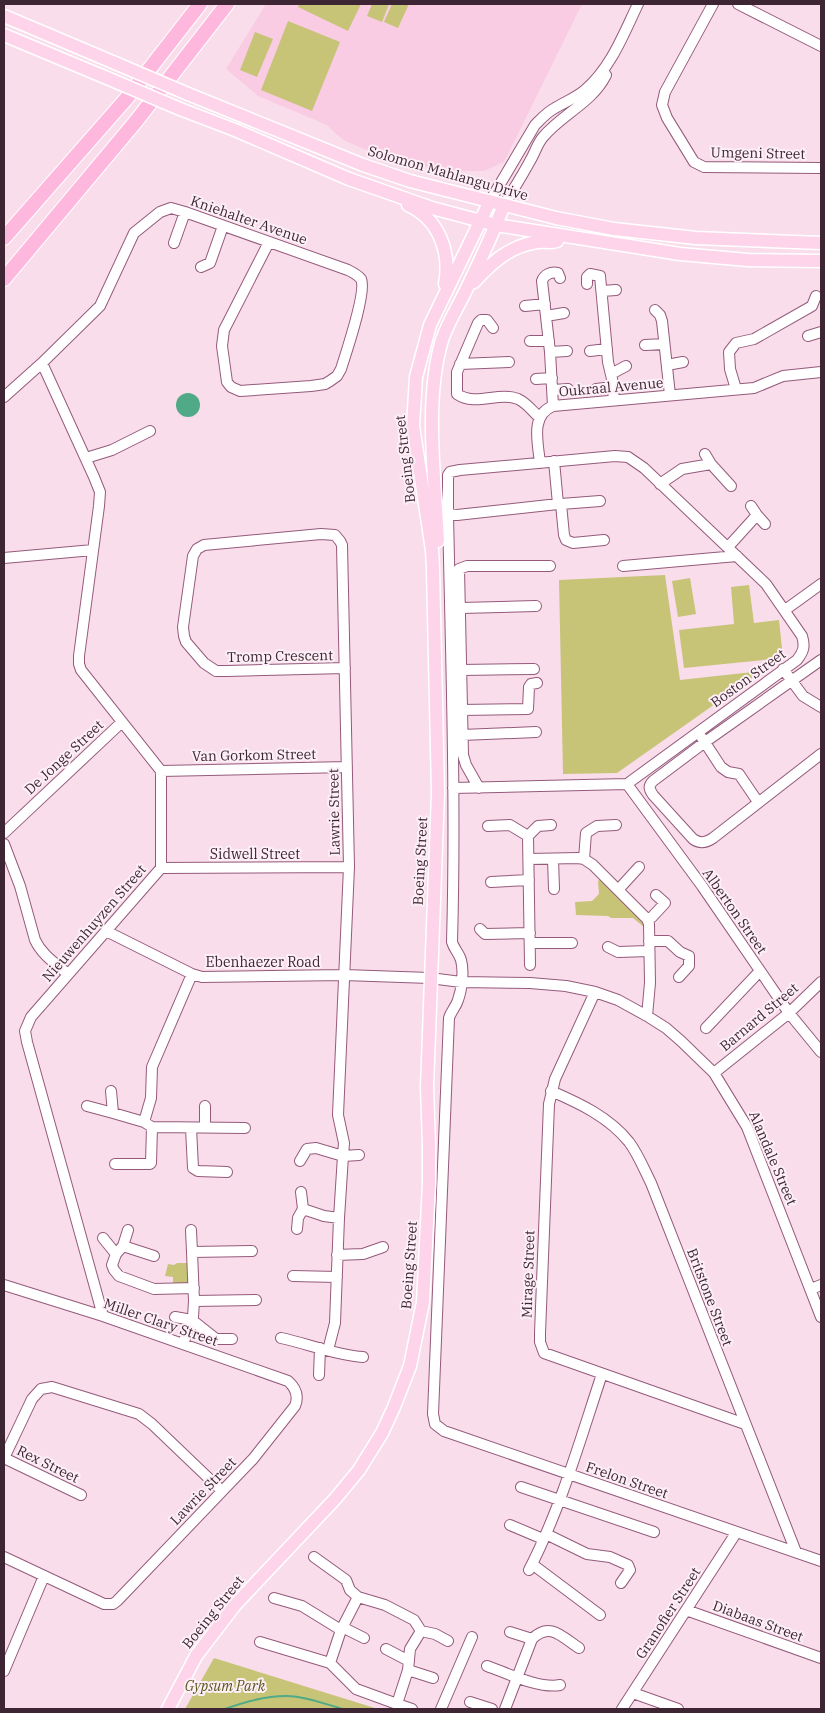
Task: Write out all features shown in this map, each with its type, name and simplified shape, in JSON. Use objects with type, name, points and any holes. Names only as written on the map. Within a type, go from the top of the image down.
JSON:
[{"type":"highway","points":[[4,238],[126,98],[200,4]]},
{"type":"highway","points":[[4,278],[138,120],[227,4]]},
{"type":"main road","name":"Solomon Mahlangu Drive","points":[[4,16],[188,94],[363,165],[410,181],[556,218],[614,229],[696,238],[821,243]]},
{"type":"main road","points":[[4,35],[235,130],[415,208],[435,228],[444,244],[447,275],[442,299]]},
{"type":"main road","points":[[349,179],[432,208],[496,225],[680,254],[738,259],[821,261]]},
{"type":"main road","name":"Boeing Street","points":[[174,1709],[199,1658],[238,1606],[338,1502],[366,1466],[390,1427],[406,1387],[423,1328],[427,1296],[438,793],[432,550],[413,426],[416,377],[430,325],[490,201]]},
{"type":"main road","name":"Boeing Street","points":[[168,1709],[196,1656],[235,1605],[335,1499],[359,1470],[382,1433],[410,1366],[423,1302],[429,1145],[426,1087],[444,840],[438,550],[432,426],[433,389],[437,357],[443,337],[504,205]]},
{"type":"main road","points":[[468,286],[474,283],[498,258],[515,248],[538,242],[554,242],[573,238]]},
{"type":"street","name":"Boeing Street","points":[[490,201],[534,126],[554,108],[584,91],[598,77],[609,61],[638,4]]},
{"type":"street","name":"Boeing Street","points":[[504,205],[542,138],[560,120],[587,100],[600,86],[645,4]]},
{"type":"street","name":"Umgeni Street","points":[[712,4],[662,101],[664,111],[688,154],[694,162],[704,167],[821,168]]},
{"type":"street","points":[[738,4],[821,46]]},
{"type":"street","name":"Kniehalter Avenue","points":[[4,398],[100,306],[134,233],[150,219],[171,208],[185,212],[348,270],[361,279],[362,291],[342,369],[337,376],[325,384],[247,391],[236,390],[226,382],[222,336],[269,242]]},
{"type":"street","points":[[174,242],[185,212]]},
{"type":"street","points":[[201,267],[210,263],[224,226]]},
{"type":"street","points":[[553,406],[550,352],[542,284],[543,279],[548,274],[555,272],[559,274],[560,278]]},
{"type":"street","points":[[587,284],[586,278],[588,275],[599,275],[614,400]]},
{"type":"street","points":[[602,291],[616,290]]},
{"type":"street","points":[[736,389],[724,354],[736,339],[757,338],[776,323],[812,306],[816,296]]},
{"type":"street","points":[[525,306],[544,304]]},
{"type":"street","points":[[655,310],[662,321],[670,396]]},
{"type":"street","points":[[546,316],[564,313]]},
{"type":"street","points":[[493,328],[487,320],[479,321],[457,372],[456,392],[458,396],[476,400],[514,398],[525,403],[539,417],[537,428],[540,463]]},
{"type":"street","points":[[808,336],[821,332]]},
{"type":"street","points":[[530,341],[548,340]]},
{"type":"street","points":[[645,345],[664,344]]},
{"type":"street","points":[[590,351],[607,349]]},
{"type":"street","points":[[550,352],[567,350]]},
{"type":"street","points":[[460,364],[509,362]]},
{"type":"street","points":[[667,365],[682,362]]},
{"type":"street","points":[[42,363],[86,458],[97,484],[100,498],[79,664],[161,771]]},
{"type":"street","points":[[611,374],[626,366]]},
{"type":"street","name":"Oukraal Avenue","points":[[539,417],[545,410],[553,406],[758,387],[783,376],[821,372]]},
{"type":"street","points":[[536,379],[552,378]]},
{"type":"street","points":[[596,389],[613,387]]},
{"type":"street","points":[[553,390],[568,389]]},
{"type":"street","points":[[86,458],[112,450],[150,431]]},
{"type":"street","points":[[705,454],[711,464],[731,486]]},
{"type":"street","name":"Boston Street","points":[[448,514],[447,479],[450,472],[622,456],[637,462],[728,547],[766,584],[785,610],[802,636],[804,650],[797,660],[627,784]]},
{"type":"street","points":[[554,461],[559,504],[566,540],[573,543],[604,540]]},
{"type":"street","points":[[660,484],[682,469],[711,464]]},
{"type":"street","points":[[461,982],[461,960],[452,942],[454,854],[448,514],[600,501]]},
{"type":"street","points":[[751,506],[765,524]]},
{"type":"street","points":[[728,547],[757,515]]},
{"type":"street","name":"Lawrie Street","points":[[299,536],[329,534],[335,535],[340,541],[346,668],[348,867],[338,1115],[344,1143],[335,1323],[324,1349],[319,1375]]},
{"type":"street","name":"Tromp Crescent","points":[[299,536],[204,545],[197,550],[194,556],[183,627],[184,636],[190,648],[209,668],[216,671],[346,668]]},
{"type":"street","points":[[4,558],[93,550]]},
{"type":"street","points":[[623,566],[737,556]]},
{"type":"street","points":[[479,788],[464,762],[461,710],[459,571],[462,567],[550,566]]},
{"type":"street","points":[[785,610],[821,584]]},
{"type":"street","points":[[461,608],[536,606]]},
{"type":"street","points":[[821,660],[705,742],[650,784],[650,791],[693,839],[702,842],[708,841],[821,754]]},
{"type":"street","points":[[461,670],[534,669]]},
{"type":"street","points":[[783,669],[803,696],[821,707]]},
{"type":"street","points":[[461,710],[528,709],[529,687],[531,684],[537,683]]},
{"type":"street","name":"De Jonge Street","points":[[4,833],[122,722]]},
{"type":"street","points":[[462,735],[536,732]]},
{"type":"street","points":[[696,732],[705,742],[720,767],[728,772],[739,774],[758,802]]},
{"type":"street","name":"Van Gorkom Street","points":[[161,771],[347,766]]},
{"type":"street","name":"Nieuwenhuyzen Street","points":[[103,1316],[26,1042],[26,1031],[31,1017],[162,868],[161,771]]},
{"type":"street","points":[[452,788],[627,784]]},
{"type":"street","name":"Alberton Street","points":[[627,784],[702,886],[789,1013],[821,1052]]},
{"type":"street","points":[[488,826],[510,825],[528,836]]},
{"type":"street","points":[[530,965],[528,836],[538,826],[551,825]]},
{"type":"street","points":[[584,859],[586,833],[597,826],[616,825]]},
{"type":"street","points":[[4,844],[20,886],[38,948],[41,953],[68,974]]},
{"type":"street","points":[[529,859],[584,859],[647,919],[649,924],[650,983],[647,1016]]},
{"type":"street","points":[[553,859],[554,888]]},
{"type":"street","name":"Sidwell Street","points":[[162,868],[348,867]]},
{"type":"street","points":[[618,890],[639,867]]},
{"type":"street","points":[[491,882],[529,880]]},
{"type":"street","points":[[647,919],[652,917],[665,903],[656,895]]},
{"type":"street","points":[[480,929],[485,934],[572,943]]},
{"type":"street","name":"Ebenhaezer Road","points":[[106,931],[192,974],[208,978],[344,975],[434,978]]},
{"type":"street","points":[[608,947],[618,952],[668,942],[680,952],[689,956],[689,966],[679,977]]},
{"type":"street","points":[[706,1028],[760,971]]},
{"type":"street","points":[[115,1164],[151,1163],[148,1124],[152,1067],[192,974]]},
{"type":"street","name":"Alandale Street","points":[[434,978],[461,982],[530,983],[566,986],[595,992],[618,1000],[647,1016],[676,1037],[714,1073],[747,1127],[821,1316]]},
{"type":"street","name":"Frelon Street","points":[[461,982],[458,1001],[451,1011],[449,1018],[433,1414],[436,1424],[444,1431],[821,1561]]},
{"type":"street","name":"Barnard Street","points":[[714,1073],[789,1013],[821,982]]},
{"type":"street","name":"Mirage Street","points":[[595,992],[552,1091],[547,1124],[540,1342],[544,1354],[745,1424]]},
{"type":"street","points":[[111,1091],[113,1113]]},
{"type":"street","name":"Britstone Street","points":[[552,1091],[576,1102],[608,1122],[619,1131],[636,1152],[651,1183],[796,1552]]},
{"type":"street","points":[[87,1106],[148,1124],[191,1128],[244,1128]]},
{"type":"street","points":[[205,1106],[205,1128]]},
{"type":"street","points":[[191,1128],[193,1168],[198,1172],[227,1172]]},
{"type":"street","points":[[300,1161],[306,1151],[313,1148],[343,1156],[359,1156]]},
{"type":"street","points":[[297,1229],[298,1218],[303,1209],[301,1192]]},
{"type":"street","points":[[303,1209],[324,1216],[339,1218]]},
{"type":"street","points":[[128,1230],[112,1265],[118,1276],[154,1289],[194,1288]]},
{"type":"street","points":[[183,1344],[192,1320],[194,1301],[191,1230]]},
{"type":"street","points":[[103,1238],[120,1250],[154,1256]]},
{"type":"street","points":[[338,1255],[363,1254],[383,1247]]},
{"type":"street","points":[[192,1252],[252,1251]]},
{"type":"street","points":[[293,1276],[337,1278]]},
{"type":"street","name":"Miller Clary Street","points":[[4,1285],[103,1316],[288,1381],[293,1385],[297,1400]]},
{"type":"street","points":[[810,1289],[821,1285]]},
{"type":"street","points":[[194,1301],[256,1300]]},
{"type":"street","points":[[175,1317],[192,1320],[216,1339],[232,1339]]},
{"type":"street","points":[[281,1338],[338,1354],[363,1357]]},
{"type":"street","points":[[600,1615],[531,1567],[560,1500],[602,1374]]},
{"type":"street","points":[[4,1458],[32,1399],[41,1389],[52,1387],[139,1414],[152,1424],[222,1491]]},
{"type":"street","name":"Lawrie Street","points":[[44,1576],[104,1604],[112,1604],[122,1596],[253,1459],[295,1406],[297,1400]]},
{"type":"street","name":"Rex Street","points":[[4,1458],[81,1495]]},
{"type":"street","points":[[521,1487],[654,1532]]},
{"type":"street","points":[[510,1525],[545,1536],[587,1554],[610,1556],[628,1565],[630,1570],[621,1583]]},
{"type":"street","name":"Granofier Street","points":[[622,1709],[736,1533]]},
{"type":"street","points":[[4,1557],[44,1576],[4,1669]]},
{"type":"street","points":[[314,1557],[346,1580],[350,1590],[358,1597],[385,1605],[414,1620],[420,1630],[435,1634],[448,1641]]},
{"type":"street","points":[[330,1663],[341,1628],[358,1597]]},
{"type":"street","points":[[274,1598],[302,1606],[341,1628],[364,1638]]},
{"type":"street","name":"Diabaas Street","points":[[686,1610],[821,1658]]},
{"type":"street","points":[[398,1704],[408,1666],[410,1649],[420,1630]]},
{"type":"street","points":[[505,1709],[532,1639],[541,1632],[553,1631],[578,1648]]},
{"type":"street","points":[[510,1632],[532,1639]]},
{"type":"street","points":[[441,1709],[472,1637]]},
{"type":"street","points":[[260,1642],[330,1663],[356,1689],[412,1709]]},
{"type":"street","points":[[386,1649],[408,1666],[433,1678]]},
{"type":"street","points":[[487,1666],[536,1683],[560,1685]]},
{"type":"street","points":[[633,1693],[678,1709]]},
{"type":"street","points":[[470,1702],[492,1709]]},
{"type":"shaded area","points":[[266,4],[582,4],[504,162],[484,171],[460,171],[412,165],[345,141],[327,125],[258,96],[226,69]]},
{"type":"shaded area","points":[[188,393],[193,394],[199,400],[199,410],[193,416],[188,417],[183,416],[177,410],[176,405],[177,400],[183,394]]},
{"type":"green space","points":[[299,4],[361,4],[348,31],[298,7]]},
{"type":"green space","points":[[372,4],[389,4],[382,22],[367,16]]},
{"type":"green space","points":[[392,4],[409,4],[398,28],[384,22]]},
{"type":"green space","points":[[288,21],[340,42],[312,111],[261,90]]},
{"type":"green space","points":[[255,32],[273,39],[257,77],[240,70]]},
{"type":"green space","points":[[665,575],[680,680],[762,671],[617,773],[563,774],[559,580]]},
{"type":"green space","points":[[690,578],[696,614],[678,617],[672,581]]},
{"type":"green space","points":[[749,585],[754,623],[779,620],[783,658],[684,668],[679,630],[734,624],[731,587]]},
{"type":"green space","points":[[601,879],[643,921],[644,927],[633,918],[576,915],[575,902],[592,901],[599,894],[598,881]]},
{"type":"green space","points":[[177,1263],[187,1263],[187,1277],[189,1277],[190,1284],[173,1284],[173,1277],[165,1276],[168,1264],[174,1265]]},
{"type":"green space","name":"Gypsum Park","points":[[214,1658],[378,1709],[185,1709]]},
{"type":"waterway","points":[[225,1709],[255,1700],[286,1696],[308,1699],[343,1709]]}]
